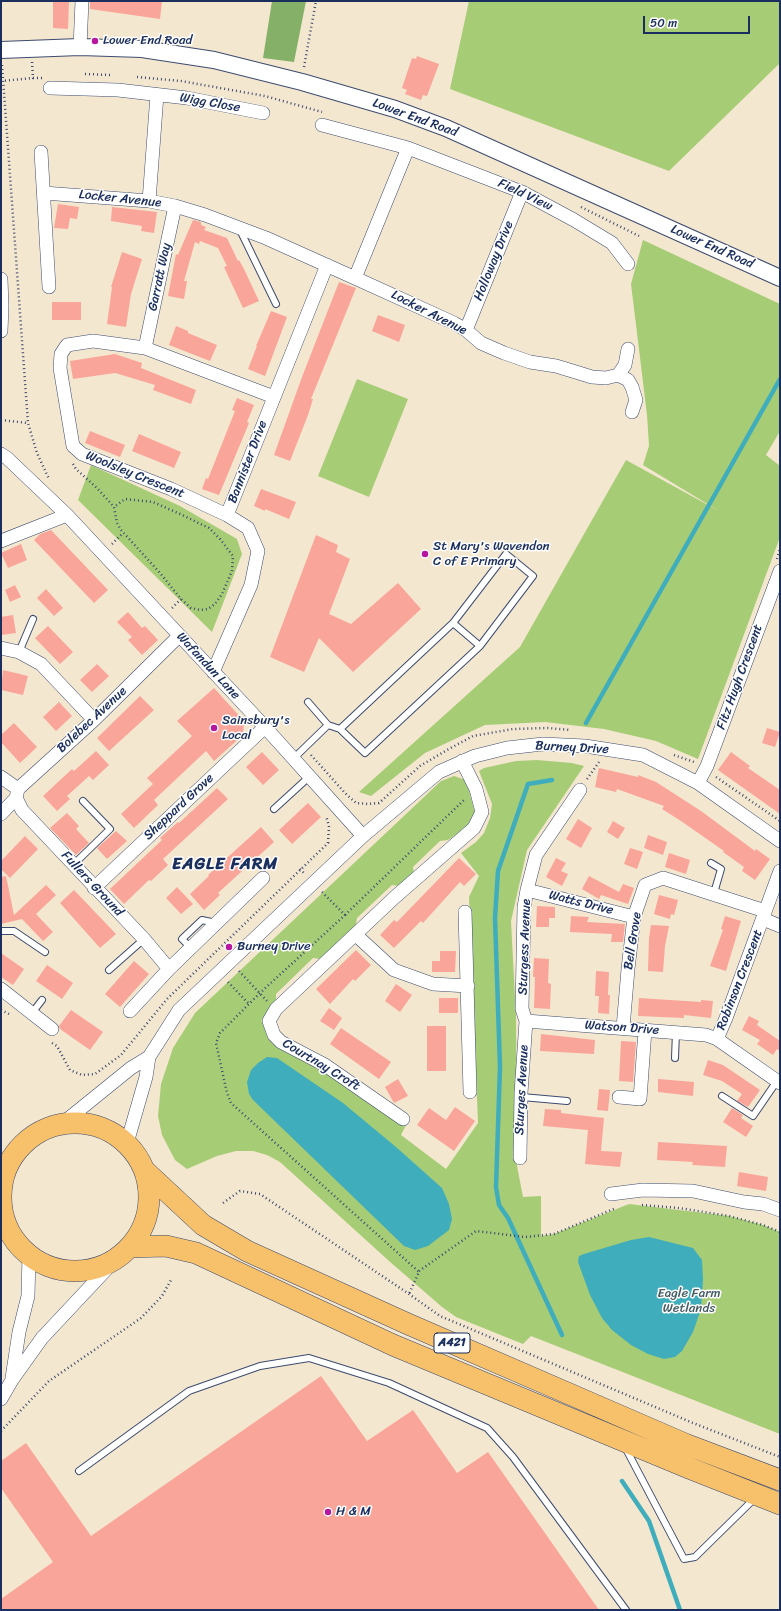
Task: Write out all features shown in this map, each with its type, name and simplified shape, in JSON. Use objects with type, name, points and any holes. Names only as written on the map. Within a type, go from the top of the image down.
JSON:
[{"type":"highway","points":[[1,1155],[22,1144],[41,1130],[63,1123],[86,1123],[108,1130],[127,1143],[137,1156],[145,1171],[149,1191],[148,1211],[142,1230],[123,1253],[95,1268],[72,1271],[49,1266],[16,1243],[7,1227],[1,1206],[2,1183],[9,1162],[22,1144]]},
{"type":"highway","name":"A421","points":[[145,1171],[203,1225],[247,1251],[408,1324],[685,1444],[780,1480]]},
{"type":"highway","name":"A421","points":[[123,1253],[166,1246],[196,1253],[393,1345],[621,1440],[780,1504]]},
{"type":"street","points":[[80,46],[82,1]]},
{"type":"street","name":"Lower End Road","points":[[1,50],[80,46],[142,49],[214,60],[302,82],[395,109],[446,128],[780,278]]},
{"type":"street","name":"Wigg Close","points":[[50,88],[118,90],[187,98],[263,113]]},
{"type":"street","points":[[149,201],[157,95]]},
{"type":"street","name":"Field View","points":[[322,125],[408,148],[522,192],[574,220],[612,244],[628,264]]},
{"type":"street","points":[[355,278],[408,148]]},
{"type":"street","points":[[41,152],[49,287]]},
{"type":"street","name":"Holloway Drive","points":[[466,330],[522,192]]},
{"type":"street","name":"Locker Avenue","points":[[44,193],[149,201],[175,206],[205,215],[327,265],[454,323],[466,330],[481,343],[504,353],[530,362],[556,366],[592,377],[606,378],[618,375]]},
{"type":"street","name":"Garratt Way","points":[[145,348],[175,206]]},
{"type":"street","name":"Bannister Drive","points":[[213,672],[251,585],[258,551],[248,528],[227,515],[327,265]]},
{"type":"street","points":[[1,279],[1,331]]},
{"type":"street","name":"Woolsley Crescent","points":[[227,515],[171,489],[82,454],[73,446],[60,368],[62,354],[67,345],[93,342],[145,348],[274,397]]},
{"type":"street","points":[[628,349],[625,365],[618,375],[628,380],[632,387],[636,400],[632,412]]},
{"type":"street","name":"Wafandun Lane","points":[[1,454],[67,515],[265,727],[293,760],[363,836]]},
{"type":"street","points":[[1,541],[67,515]]},
{"type":"street","name":"Fitz Hugh Crescent","points":[[698,783],[706,769],[780,571]]},
{"type":"street","name":"Bolebec Avenue","points":[[17,794],[179,636]]},
{"type":"street","points":[[1,648],[19,652],[41,664],[94,720]]},
{"type":"street","name":"Sheppard Grove","points":[[94,888],[265,727]]},
{"type":"street","name":"Burney Drive","points":[[149,1057],[179,1010],[363,836],[439,772],[475,756],[507,748],[543,744],[607,749],[643,755],[698,783],[780,841]]},
{"type":"street","points":[[276,1010],[395,897],[474,828],[482,812],[476,789],[462,761]]},
{"type":"street","points":[[1,778],[17,794],[1,814]]},
{"type":"street","name":"Sturgess Avenue","points":[[526,1021],[522,1009],[524,907],[527,890],[536,856],[580,790]]},
{"type":"street","name":"Fullers Ground","points":[[17,794],[22,810],[94,888],[144,939],[169,970]]},
{"type":"street","name":"Robinson Crescent","points":[[779,1082],[717,1039],[780,871]]},
{"type":"street","points":[[130,1011],[191,948],[263,878]]},
{"type":"street","name":"Bell Grove","points":[[623,1028],[634,917],[645,885],[663,878],[714,894],[764,915],[780,926]]},
{"type":"street","name":"Watts Drive","points":[[527,890],[634,917]]},
{"type":"street","points":[[465,912],[470,1092]]},
{"type":"street","points":[[356,935],[394,970],[433,984],[468,986]]},
{"type":"street","points":[[1,989],[52,1029]]},
{"type":"street","name":"Courtnay Croft","points":[[276,1010],[270,1021],[274,1035],[281,1042],[325,1065],[403,1119]]},
{"type":"street","name":"Watson Drive","points":[[526,1021],[676,1032],[706,1035],[717,1039]]},
{"type":"street","name":"Sturges Avenue","points":[[520,1158],[526,1021]]},
{"type":"street","points":[[619,1097],[640,1099],[645,1030]]},
{"type":"street","points":[[63,1123],[131,1068],[149,1057]]},
{"type":"street","points":[[127,1143],[146,1077],[149,1057]]},
{"type":"street","points":[[611,1194],[642,1190],[693,1190],[744,1202],[763,1204],[780,1210]]},
{"type":"street","points":[[12,1380],[19,1332],[28,1296],[16,1243]]},
{"type":"street","points":[[1,1399],[12,1380],[42,1338],[123,1253]]},
{"type":"lane","points":[[239,228],[276,304]]},
{"type":"lane","points":[[308,702],[328,725],[340,729],[366,753],[480,646],[533,576],[506,554],[453,623],[340,729]]},
{"type":"lane","points":[[19,652],[33,619]]},
{"type":"lane","points":[[453,623],[480,646]]},
{"type":"lane","points":[[293,760],[328,725]]},
{"type":"lane","points":[[274,809],[309,777]]},
{"type":"lane","points":[[73,865],[110,829],[83,801]]},
{"type":"lane","points":[[711,863],[721,869],[714,894]]},
{"type":"lane","points":[[1,931],[14,931],[44,952]]},
{"type":"lane","points":[[109,970],[144,939]]},
{"type":"lane","points":[[32,1013],[42,1000]]},
{"type":"lane","points":[[675,1058],[676,1032]]},
{"type":"lane","points":[[722,1096],[753,1116],[779,1082]]},
{"type":"lane","points":[[522,1097],[567,1101]]},
{"type":"lane","points":[[79,1471],[189,1391],[260,1366],[309,1358],[389,1383],[487,1428],[513,1457],[626,1610]]},
{"type":"lane","points":[[621,1440],[684,1559],[695,1558],[758,1495]]},
{"type":"path","points":[[302,82],[316,1]]},
{"type":"path","points":[[2,61],[2,81],[28,423],[37,453],[52,484]]},
{"type":"path","points":[[2,81],[33,78]]},
{"type":"path","points":[[1,420],[28,423]]},
{"type":"path","points":[[70,459],[76,469],[98,489],[114,507],[117,523],[123,533],[160,573],[181,599],[191,608],[200,610],[208,609],[215,604],[222,594],[232,571],[233,556],[230,550],[209,528],[153,502],[124,499],[114,507]]},
{"type":"path","points":[[106,540],[111,546],[123,533]]},
{"type":"path","points":[[172,609],[181,599]]},
{"type":"path","points":[[166,603],[177,614]]},
{"type":"path","points":[[305,748],[345,793],[356,803],[368,804],[378,803],[420,766],[474,736],[513,729],[548,728],[577,731]]},
{"type":"path","points":[[580,790],[607,749]]},
{"type":"path","points":[[671,753],[693,760],[780,821]]},
{"type":"path","points":[[419,1272],[231,1103],[227,1093],[216,1043],[220,1033],[250,1005],[260,993],[345,915],[476,789]]},
{"type":"path","points":[[320,890],[345,915]]},
{"type":"path","points":[[218,922],[245,947]]},
{"type":"path","points":[[231,961],[276,1010]]},
{"type":"path","points":[[226,979],[250,1005]]},
{"type":"path","points":[[223,1203],[240,1191],[260,1194],[440,1316],[693,1423],[780,1457]]},
{"type":"path","points":[[636,1204],[679,1208],[729,1216],[763,1225],[780,1232]]},
{"type":"path","points":[[409,1294],[419,1272],[476,1231],[525,1237],[554,1234],[618,1208]]},
{"type":"path","points":[[1,1431],[49,1381],[141,1318],[162,1296],[171,1280]]},
{"type":"green space","points":[[272,1],[306,1],[294,62],[263,58]]},
{"type":"green space","points":[[469,1],[780,1],[780,63],[669,171],[450,89]]},
{"type":"green space","points":[[643,240],[780,304],[780,431],[766,455],[780,466],[780,537],[698,759],[656,741],[604,729],[545,722],[485,725],[425,753],[371,796],[359,792],[520,647],[626,460],[719,511],[643,465],[649,446],[647,415],[631,284]]},
{"type":"green space","points":[[357,379],[408,399],[369,497],[318,476]]},
{"type":"green space","points":[[91,465],[180,506],[237,539],[242,554],[212,632],[78,500]]},
{"type":"green space","name":"Eagle Farm Wetlands","points":[[537,760],[572,763],[584,766],[527,850],[511,921],[516,1017],[517,1166],[523,1197],[541,1196],[541,1236],[554,1234],[629,1204],[729,1216],[763,1225],[780,1232],[780,1434],[531,1336],[523,1344],[456,1317],[442,1307],[389,1261],[280,1162],[267,1155],[253,1151],[236,1151],[217,1156],[187,1169],[175,1160],[162,1135],[158,1116],[161,1084],[173,1048],[195,1013],[441,781],[454,776],[466,780],[475,813],[466,828],[448,840],[440,841],[413,867],[414,873],[399,886],[392,885],[357,918],[355,930],[321,959],[313,958],[276,994],[276,1002],[261,1021],[277,1028],[284,1036],[349,1074],[410,1117],[401,1135],[446,1169],[478,1123],[469,897],[479,876],[461,853],[476,842],[484,833],[490,818],[492,804],[479,771],[484,768],[516,761]]},
{"type":"water","points":[[267,1057],[277,1058],[343,1103],[442,1188],[449,1204],[452,1219],[449,1230],[428,1246],[415,1250],[404,1246],[253,1100],[249,1094],[247,1082],[251,1070]]},
{"type":"water","points":[[649,1237],[693,1248],[702,1260],[703,1280],[701,1309],[693,1332],[682,1351],[675,1357],[664,1359],[648,1354],[631,1345],[612,1330],[602,1318],[590,1295],[578,1262],[579,1256],[584,1254],[631,1240]]},
{"type":"building","points":[[53,1],[69,1],[68,29],[53,28]]},
{"type":"building","points":[[90,1],[162,1],[160,19],[90,9]]},
{"type":"building","points":[[417,56],[439,64],[427,96],[423,95],[421,100],[405,94],[407,90],[402,88],[412,58],[416,59]]},
{"type":"building","points":[[58,204],[79,207],[77,219],[70,218],[68,229],[54,228]]},
{"type":"building","points":[[112,207],[157,212],[154,233],[141,231],[142,226],[111,221]]},
{"type":"building","points":[[193,220],[201,222],[201,225],[206,227],[204,230],[227,238],[259,301],[243,308],[224,267],[227,266],[218,248],[200,241],[199,244],[195,242],[184,281],[187,281],[184,299],[168,296],[176,254],[178,255]]},
{"type":"building","points":[[122,252],[142,259],[131,294],[126,327],[107,324],[111,287]]},
{"type":"building","points":[[339,282],[356,288],[311,399],[313,399],[308,415],[290,461],[274,455],[302,377]]},
{"type":"building","points":[[52,302],[81,302],[81,320],[52,320]]},
{"type":"building","points":[[271,311],[287,317],[265,376],[248,369]]},
{"type":"building","points":[[378,315],[405,325],[399,342],[372,331]]},
{"type":"building","points":[[176,326],[188,331],[188,333],[217,345],[210,361],[169,345]]},
{"type":"building","points":[[115,354],[142,363],[141,368],[196,390],[191,404],[153,390],[155,385],[115,373],[73,379],[70,361]]},
{"type":"building","points":[[237,398],[254,405],[247,422],[249,423],[219,495],[202,489],[206,478],[208,479],[235,411],[232,410]]},
{"type":"building","points":[[90,431],[125,445],[120,457],[85,443]]},
{"type":"building","points":[[139,434],[181,452],[174,468],[132,451]]},
{"type":"building","points":[[261,489],[296,502],[289,519],[254,506]]},
{"type":"building","points":[[51,530],[108,590],[94,603],[34,540],[40,534]]},
{"type":"building","points":[[316,535],[338,545],[336,552],[350,559],[329,614],[351,624],[398,583],[421,609],[353,672],[319,638],[304,672],[270,657]]},
{"type":"building","points":[[21,544],[27,560],[8,568],[1,553]]},
{"type":"building","points":[[15,585],[21,597],[10,602],[5,590]]},
{"type":"building","points":[[46,589],[63,608],[54,616],[37,598]]},
{"type":"building","points":[[128,612],[142,628],[145,626],[158,640],[142,655],[128,640],[132,637],[117,622]]},
{"type":"building","points":[[13,615],[16,633],[1,635],[1,617]]},
{"type":"building","points":[[48,626],[73,652],[60,664],[35,638]]},
{"type":"building","points":[[97,664],[109,676],[92,692],[80,680]]},
{"type":"building","points":[[3,670],[28,676],[23,695],[1,690]]},
{"type":"building","points":[[214,688],[244,721],[243,735],[214,761],[206,751],[154,800],[158,805],[134,828],[121,814],[153,784],[147,778],[192,736],[177,721]]},
{"type":"building","points":[[140,696],[154,710],[109,751],[97,738]]},
{"type":"building","points":[[59,702],[72,716],[56,731],[43,717]]},
{"type":"building","points":[[14,723],[37,747],[20,763],[1,742],[1,735]]},
{"type":"building","points":[[767,728],[780,732],[775,747],[762,743]]},
{"type":"building","points":[[96,751],[109,765],[93,780],[89,776],[67,796],[70,799],[57,811],[43,796],[72,769],[74,771]]},
{"type":"building","points":[[262,752],[279,770],[263,785],[246,767]]},
{"type":"building","points":[[731,752],[750,766],[748,768],[780,790],[780,814],[718,770]]},
{"type":"building","points":[[599,768],[638,777],[638,775],[656,782],[701,811],[755,851],[756,849],[770,859],[755,880],[742,871],[744,867],[723,852],[724,851],[662,809],[664,806],[617,789],[616,792],[595,787]]},
{"type":"building","points":[[217,788],[228,799],[163,859],[168,865],[151,881],[149,880],[124,904],[110,889],[162,840],[160,838],[178,822],[179,823]]},
{"type":"building","points":[[308,803],[321,817],[292,844],[279,830]]},
{"type":"building","points":[[67,813],[79,826],[76,829],[89,843],[76,855],[50,828]]},
{"type":"building","points":[[578,819],[592,828],[581,848],[566,839]]},
{"type":"building","points":[[613,821],[625,828],[618,839],[607,832]]},
{"type":"building","points":[[261,827],[274,842],[218,893],[220,895],[204,910],[190,894],[209,876],[208,875]]},
{"type":"building","points":[[116,831],[127,841],[107,859],[97,848]]},
{"type":"building","points":[[648,835],[667,842],[663,855],[644,848]]},
{"type":"building","points":[[25,836],[38,849],[10,878],[1,869],[1,861]]},
{"type":"building","points":[[630,848],[643,852],[637,869],[624,864]]},
{"type":"building","points":[[669,853],[690,860],[686,874],[665,867]]},
{"type":"building","points":[[459,858],[476,874],[464,886],[460,882],[423,923],[421,921],[394,948],[380,935],[394,920],[397,922]]},
{"type":"building","points":[[556,858],[566,863],[561,871],[568,874],[562,886],[546,877]]},
{"type":"building","points":[[6,876],[14,915],[46,885],[56,895],[36,914],[53,932],[43,941],[22,919],[1,924],[1,877]]},
{"type":"building","points":[[589,876],[619,892],[623,884],[634,888],[628,904],[601,895],[599,899],[582,889]]},
{"type":"building","points":[[177,887],[193,904],[181,914],[166,898]]},
{"type":"building","points":[[74,890],[116,934],[100,948],[60,903]]},
{"type":"building","points":[[659,895],[678,900],[674,915],[671,914],[670,919],[654,914]]},
{"type":"building","points":[[537,906],[555,907],[555,918],[549,918],[549,927],[536,927]]},
{"type":"building","points":[[571,916],[589,917],[587,922],[625,924],[623,942],[611,942],[612,934],[570,932]]},
{"type":"building","points":[[725,916],[741,921],[726,971],[710,966],[723,930],[721,929]]},
{"type":"building","points":[[651,925],[669,926],[665,946],[663,972],[648,971]]},
{"type":"building","points":[[356,950],[371,965],[355,981],[353,979],[330,1004],[316,989]]},
{"type":"building","points":[[440,951],[456,951],[455,972],[432,972],[432,961],[440,961]]},
{"type":"building","points":[[1,953],[24,969],[13,985],[1,977]]},
{"type":"building","points":[[534,958],[549,959],[548,983],[551,984],[550,1009],[534,1008]]},
{"type":"building","points":[[134,961],[149,974],[120,1007],[105,994]]},
{"type":"building","points":[[47,965],[73,983],[62,999],[36,981]]},
{"type":"building","points":[[596,971],[609,972],[609,1014],[598,1013],[599,996],[595,996]]},
{"type":"building","points":[[396,984],[412,995],[400,1012],[385,1001]]},
{"type":"building","points":[[439,998],[458,998],[458,1013],[439,1013]]},
{"type":"building","points":[[639,998],[701,1002],[701,1000],[713,1001],[711,1018],[684,1015],[684,1018],[638,1016]]},
{"type":"building","points":[[329,1008],[342,1018],[334,1030],[320,1021]]},
{"type":"building","points":[[71,1010],[103,1032],[90,1050],[60,1029],[59,1026]]},
{"type":"building","points":[[749,1016],[759,1021],[757,1025],[780,1041],[780,1051],[777,1049],[773,1055],[757,1044],[760,1040],[742,1030]]},
{"type":"building","points":[[427,1026],[446,1026],[446,1071],[427,1071]]},
{"type":"building","points":[[341,1028],[391,1062],[379,1079],[330,1044]]},
{"type":"building","points":[[541,1034],[595,1040],[594,1054],[540,1051]]},
{"type":"building","points":[[621,1041],[636,1042],[633,1082],[619,1081]]},
{"type":"building","points":[[708,1060],[723,1065],[760,1090],[748,1107],[737,1101],[742,1094],[722,1081],[703,1075]]},
{"type":"building","points":[[398,1079],[408,1096],[394,1103],[385,1087]]},
{"type":"building","points":[[658,1079],[694,1082],[693,1096],[658,1092]]},
{"type":"building","points":[[599,1089],[610,1090],[608,1111],[597,1110]]},
{"type":"building","points":[[455,1107],[475,1121],[454,1151],[417,1125],[429,1108],[446,1120]]},
{"type":"building","points":[[732,1108],[743,1115],[741,1118],[753,1126],[746,1137],[723,1122]]},
{"type":"building","points":[[545,1109],[561,1110],[561,1113],[604,1118],[601,1151],[622,1152],[620,1167],[585,1164],[588,1130],[543,1126]]},
{"type":"building","points":[[658,1142],[727,1146],[725,1167],[692,1165],[693,1162],[657,1160]]},
{"type":"building","points":[[739,1172],[768,1177],[766,1191],[737,1186]]},
{"type":"building","name":"H & M","points":[[321,1376],[367,1441],[413,1410],[457,1473],[488,1452],[599,1610],[1,1610],[1,1599],[53,1562],[1,1488],[1,1461],[26,1443],[91,1536]]},
{"type":"waterway","points":[[586,723],[780,379]]},
{"type":"waterway","points":[[552,780],[528,784],[498,871],[495,918],[500,1067],[496,1187],[499,1205],[508,1218],[562,1335]]},
{"type":"waterway","points":[[622,1481],[649,1521],[680,1610]]},
{"type":"place","name":"Lower End Road","points":[[95,41]]},
{"type":"place","name":"St Mary's Wavendon C of E Primary","points":[[425,554]]},
{"type":"place","name":"Sainsbury's Local","points":[[214,728]]},
{"type":"place","name":"Burney Drive","points":[[229,947]]},
{"type":"place","name":"H & M","points":[[328,1512]]},
{"type":"district","name":"EAGLE FARM","points":[[225,865]]}]
